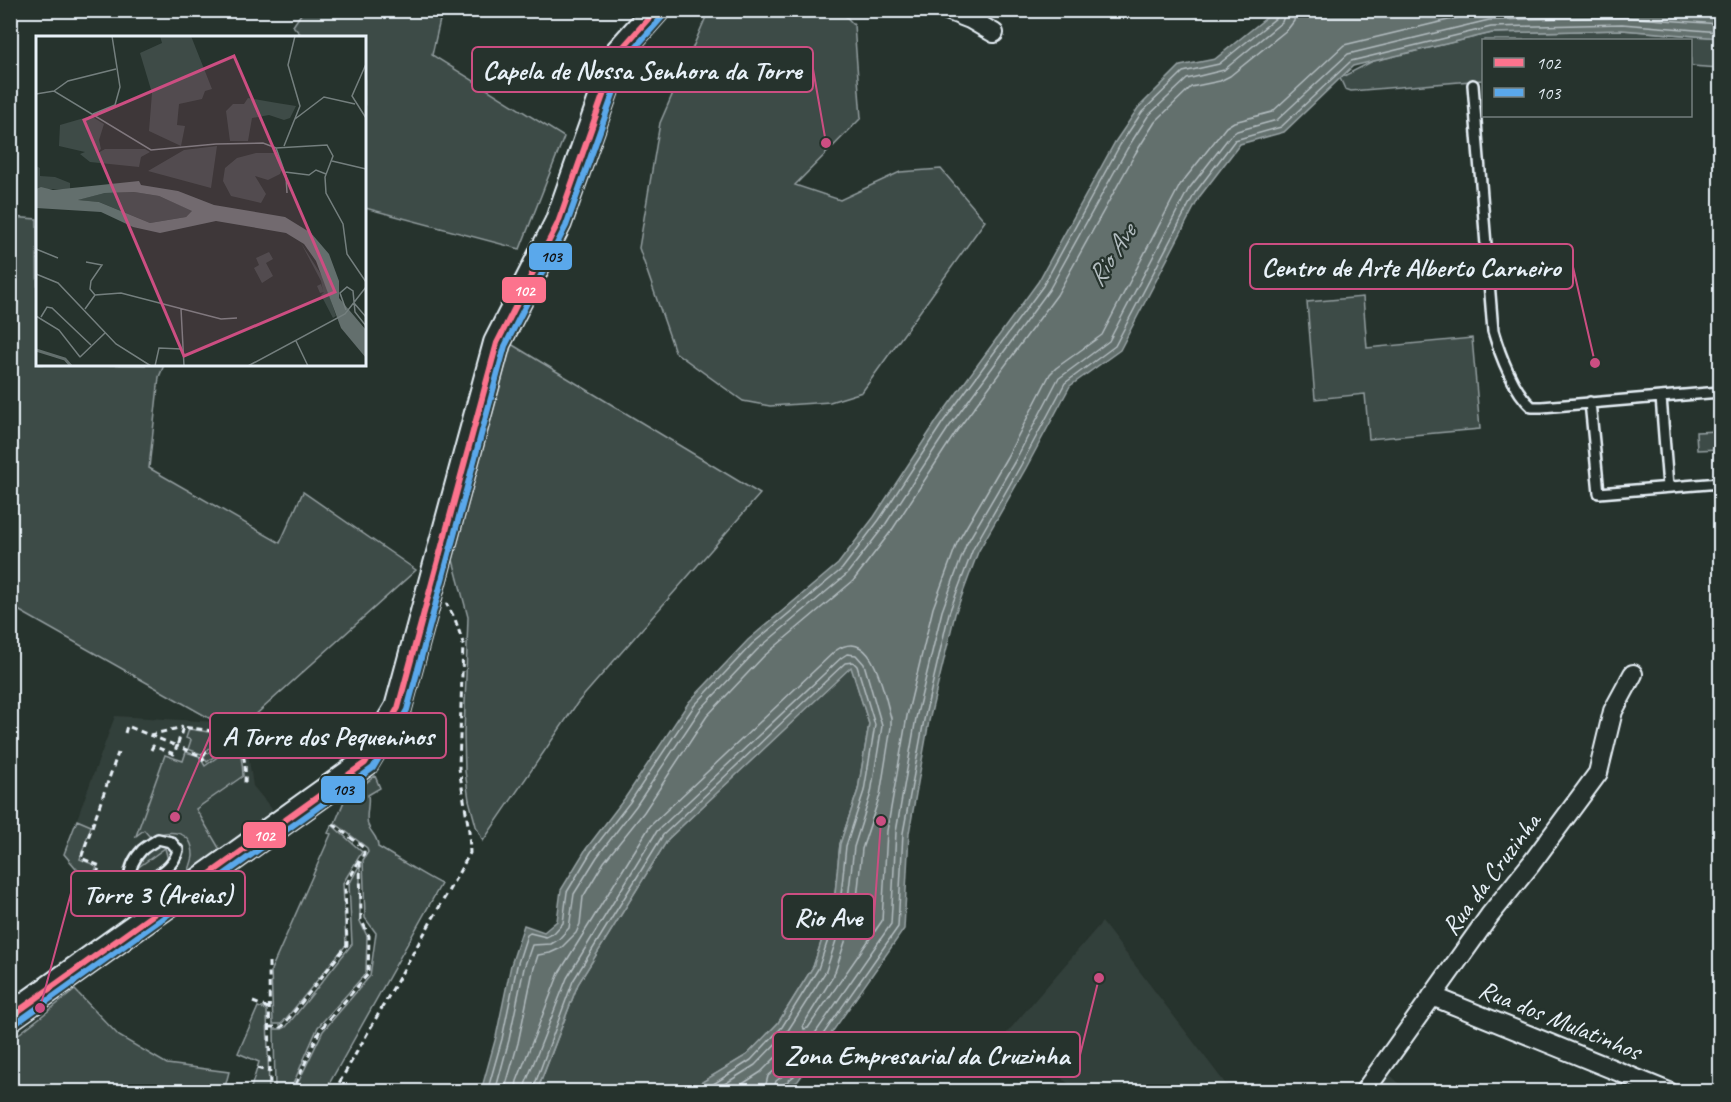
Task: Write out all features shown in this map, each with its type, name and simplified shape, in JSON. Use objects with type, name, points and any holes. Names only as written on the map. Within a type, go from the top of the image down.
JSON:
[{"type":"street","points":[[10,1017],[140,912],[365,763],[398,708],[497,343],[558,223],[618,53],[656,10]]},
{"type":"street","points":[[947,10],[970,19],[994,33]]},
{"type":"street","name":"Rua da Cruzinha","points":[[1364,1092],[1490,915],[1532,864],[1598,774],[1613,711],[1633,674]]},
{"type":"street","name":"Rua dos Mulatinhos","points":[[1432,996],[1669,1092]]},
{"type":"lane","points":[[1473,85],[1493,331],[1497,346],[1522,399],[1532,407],[1720,392]]},
{"type":"lane","points":[[1661,397],[1668,487]]},
{"type":"lane","points":[[1590,402],[1599,493],[1720,483]]},
{"type":"lane","points":[[158,839],[171,842],[178,850],[176,858],[170,866],[139,889],[140,912],[131,896],[129,879],[134,862],[142,849],[158,839]]},
{"type":"path","points":[[334,1092],[470,854],[469,831],[459,768],[463,643],[446,601],[428,596]]},
{"type":"path","points":[[125,733],[127,726],[201,756],[206,764]]},
{"type":"path","points":[[152,750],[153,746],[174,754],[183,727]]},
{"type":"path","points":[[150,735],[183,727],[213,731],[233,741],[241,748],[246,760],[245,786]]},
{"type":"path","points":[[201,756],[217,745],[233,741]]},
{"type":"path","points":[[105,879],[96,875],[100,866],[81,858],[118,753]]},
{"type":"path","points":[[269,1027],[282,1027],[347,945],[345,887],[364,854],[364,848],[333,824]]},
{"type":"path","points":[[292,1092],[320,1030],[368,974],[369,936],[361,919],[360,859]]},
{"type":"path","points":[[269,962],[270,1092]]},
{"type":"path","points":[[253,1002],[269,1008]]},
{"type":"path","points":[[257,1068],[270,1072]]},
{"type":"shaded area","points":[[709,10],[841,11],[854,25],[861,118],[795,185],[840,200],[900,172],[941,169],[985,221],[862,392],[830,402],[770,406],[743,401],[675,352],[639,248],[660,123]]},
{"type":"shaded area","points":[[303,11],[442,11],[432,55],[564,137],[520,249],[366,208],[366,36],[302,36],[293,26]]},
{"type":"shaded area","points":[[1622,30],[1720,38],[1720,68],[1692,66],[1692,39],[1482,39],[1482,80],[1351,91],[1345,89],[1340,78],[1373,61],[1492,33]]},
{"type":"shaded area","points":[[11,217],[36,219],[36,366],[164,366],[159,377],[149,468],[280,543],[303,492],[416,570],[242,727],[216,722],[11,606]]},
{"type":"shaded area","points":[[1363,297],[1367,348],[1472,338],[1480,429],[1369,439],[1365,394],[1315,399],[1307,302]]},
{"type":"shaded area","points":[[511,344],[760,494],[578,702],[483,841],[469,800],[465,771],[468,617],[453,560]]},
{"type":"shaded area","points":[[1718,431],[1719,449],[1697,450],[1696,432]]},
{"type":"shaded area","points":[[851,666],[869,724],[858,790],[840,844],[834,903],[813,967],[778,1023],[747,1055],[702,1082],[692,1091],[537,1092],[578,984],[668,839]]},
{"type":"shaded area","points":[[115,716],[216,722],[233,729],[248,753],[253,786],[276,814],[146,906],[141,902],[141,897],[121,914],[98,894],[64,854]]},
{"type":"shaded area","points":[[189,729],[215,733],[230,739],[220,741],[201,754],[188,749],[191,740],[186,738]]},
{"type":"shaded area","points":[[223,743],[230,743],[238,749],[242,759],[243,776],[196,809],[222,853],[186,879],[193,856],[189,840],[178,833],[164,833],[150,837],[144,830],[136,836],[165,755],[183,761],[186,752],[199,756],[205,766],[223,753],[221,751],[207,762],[203,756]]},
{"type":"shaded area","points":[[375,776],[380,788],[368,795],[367,818],[378,847],[441,884],[325,1091],[294,1091],[323,1031],[370,976],[376,933],[365,918],[363,860],[368,852],[367,848],[335,823],[345,799]]},
{"type":"shaded area","points":[[77,820],[91,826],[80,859],[97,866],[93,876],[105,881],[98,894],[64,854]]},
{"type":"shaded area","points":[[332,825],[362,852],[343,883],[346,945],[284,1021],[281,1024],[273,1024],[271,970],[331,834],[328,833]]},
{"type":"shaded area","points":[[157,841],[169,843],[173,850],[172,856],[168,860],[165,848],[136,869],[138,881],[132,880],[134,862]]},
{"type":"shaded area","points":[[360,864],[360,921],[367,936],[366,973],[318,1027],[290,1091],[275,1091],[274,1029],[286,1027],[352,944],[349,885]]},
{"type":"shaded area","points":[[1102,922],[1231,1091],[1064,1091],[1069,1084],[1005,1035]]},
{"type":"shaded area","points":[[75,990],[119,1036],[167,1064],[229,1072],[224,1091],[11,1091],[11,1040]]},
{"type":"shaded area","points":[[258,1007],[267,1010],[269,1091],[250,1091],[259,1062],[238,1053]]},
{"type":"shaded area","points":[[1380,1066],[1408,1091],[1362,1092]]},
{"type":"water","points":[[1276,10],[1720,11],[1720,38],[1622,30],[1492,33],[1353,66],[1284,132],[1240,144],[1200,196],[1120,350],[1070,386],[978,552],[955,614],[929,721],[909,833],[904,929],[798,1081],[783,1091],[692,1091],[702,1082],[747,1055],[778,1023],[813,967],[834,903],[840,844],[858,790],[869,724],[851,667],[668,839],[578,984],[537,1091],[481,1091],[496,1037],[511,965],[524,925],[544,932],[557,921],[561,890],[586,849],[625,798],[689,702],[748,640],[838,564],[874,517],[938,419],[1038,282],[1115,142],[1138,108],[1180,66],[1215,59]]},
{"type":"transit line","name":"102","points":[[10,1017],[365,763],[398,708],[497,343],[558,223],[618,53],[656,10]]},
{"type":"transit line","name":"103","points":[[15,1024],[373,768],[407,710],[505,346],[566,226],[626,58],[663,16]]},
{"type":"place","name":"Capela de Nossa Senhora da Torre","points":[[826,143]]},
{"type":"place","name":"Centro de Arte Alberto Carneiro","points":[[1595,363]]},
{"type":"place","name":"A Torre dos Pequeninos","points":[[175,817]]},
{"type":"place","name":"Rio Ave","points":[[881,821]]},
{"type":"place","name":"Zona Empresarial da Cruzinha","points":[[1099,978]]},
{"type":"place","name":"Torre 3 (Areias)","points":[[40,1008]]}]
